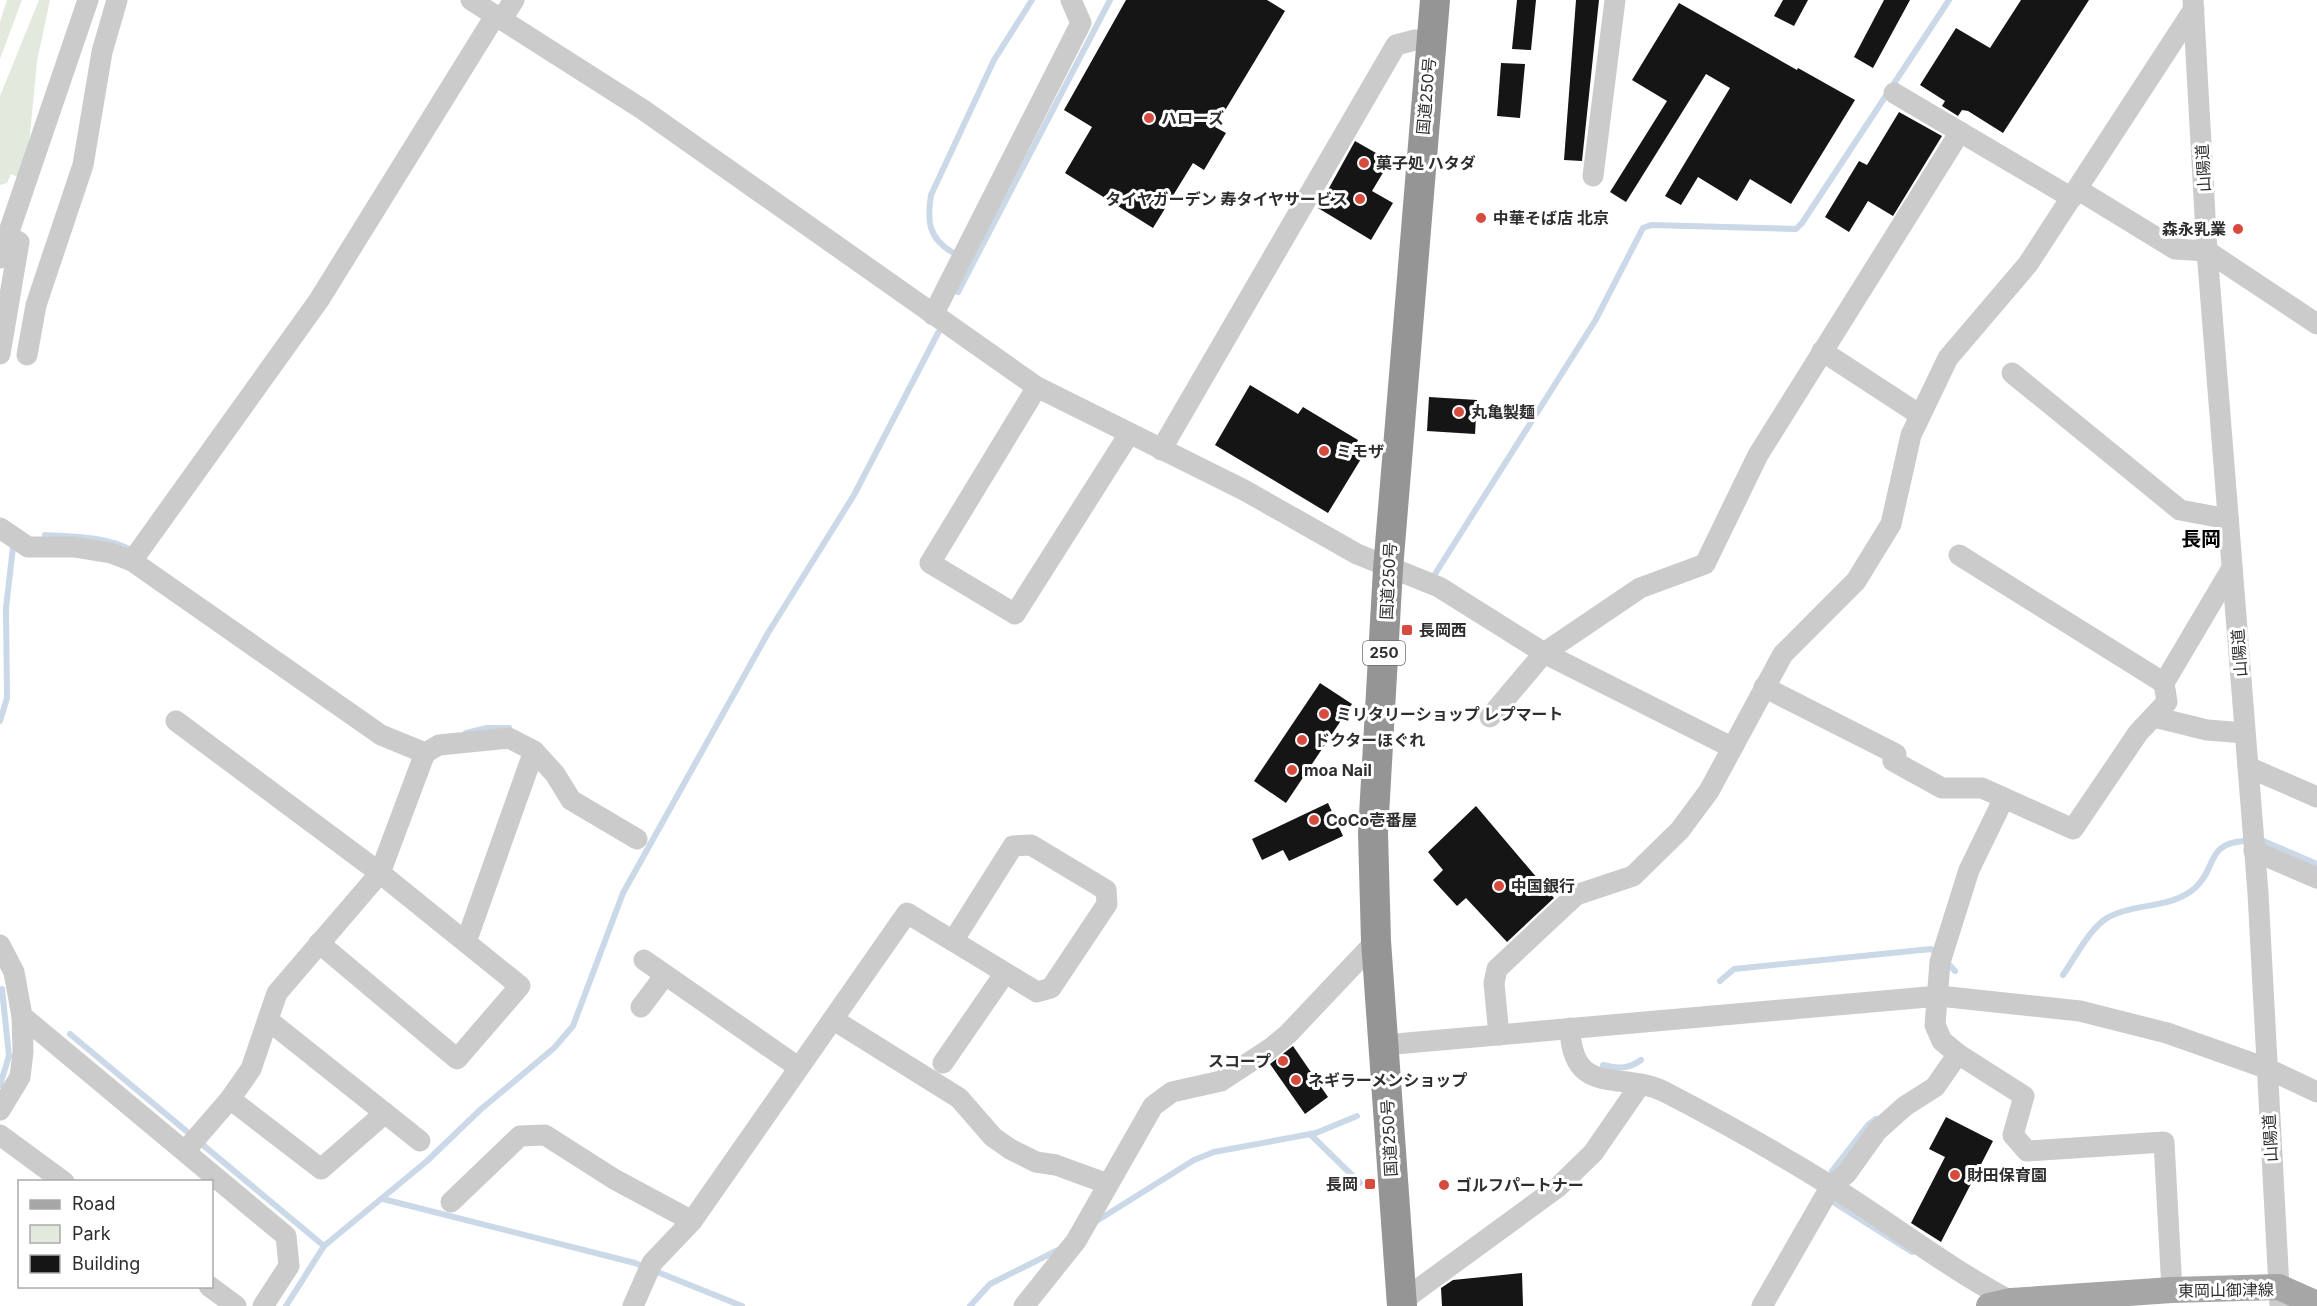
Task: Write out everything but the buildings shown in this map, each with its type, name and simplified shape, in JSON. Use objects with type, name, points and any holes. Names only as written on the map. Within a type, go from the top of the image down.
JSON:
[{"type":"highway","name":"国道250号","points":[[1402,1304],[1384,1045],[1370,947],[1373,833],[1388,568],[1435,0]]},
{"type":"main road","name":"東岡山御津線","points":[[2000,1304],[2172,1290],[2279,1297],[2317,1304]]},
{"type":"street","points":[[27,355],[36,305],[83,165],[102,52],[117,0]]},
{"type":"street","points":[[471,0],[642,109],[1037,387],[1244,490],[1388,568],[1439,587],[1544,653],[1731,747]]},
{"type":"street","points":[[135,556],[319,300],[498,18],[514,0]]},
{"type":"street","points":[[933,315],[1081,23],[1071,0]]},
{"type":"street","points":[[1593,176],[1615,0]]},
{"type":"street","points":[[0,258],[8,235],[9,207],[88,1]]},
{"type":"street","points":[[1499,1035],[1494,983],[1497,969],[1576,895],[1633,876],[1680,830],[1709,791],[1783,654],[1856,581],[1892,524],[1911,435],[1948,358],[2028,264],[2194,5]]},
{"type":"street","name":"山陽道","points":[[2194,5],[2207,251],[2254,851],[2279,1297]]},
{"type":"street","points":[[1161,450],[1396,45],[1415,40],[1431,41]]},
{"type":"street","points":[[1894,93],[1960,132],[2175,249],[2207,251],[2314,316]]},
{"type":"street","points":[[1490,717],[1544,653],[1640,588],[1705,564],[1758,454],[1960,132]]},
{"type":"street","points":[[0,354],[19,242],[8,235]]},
{"type":"street","points":[[1822,351],[1920,415]]},
{"type":"street","points":[[2012,373],[2180,510],[2228,519]]},
{"type":"street","points":[[1037,387],[930,563],[1015,614],[1129,434]]},
{"type":"street","points":[[0,528],[28,547],[74,547],[135,556],[381,735],[425,753]]},
{"type":"street","points":[[1959,555],[2164,683]]},
{"type":"street","points":[[1764,687],[1896,754],[1893,761],[1942,788],[1982,788],[2073,829],[2138,733],[2166,702],[2164,683],[2232,568]]},
{"type":"street","points":[[2154,717],[2207,730],[2245,733]]},
{"type":"street","points":[[176,721],[380,873],[520,986],[457,1059],[319,943]]},
{"type":"street","points":[[192,1143],[230,1099],[251,1069],[278,993],[380,873],[425,753],[439,745],[509,738],[534,751],[555,774],[570,800],[637,839]]},
{"type":"street","points":[[466,942],[534,751]]},
{"type":"street","points":[[2248,767],[2317,797]]},
{"type":"street","points":[[2004,798],[1969,870],[1942,955],[1935,1025],[1942,1041],[1958,1054],[2024,1096],[2013,1135],[2027,1151],[2164,1142],[2172,1290]]},
{"type":"street","points":[[633,1306],[649,1267],[692,1221],[907,913],[1036,992],[1051,988],[1107,904],[1106,890],[1031,845],[1013,846],[953,941]]},
{"type":"street","points":[[2254,851],[2317,878]]},
{"type":"street","points":[[0,945],[14,972],[22,1016],[20,1077],[0,1110]]},
{"type":"street","points":[[1024,1306],[1076,1241],[1153,1106],[1172,1092],[1221,1081],[1271,1048],[1349,971],[1370,947]]},
{"type":"street","points":[[644,960],[798,1067]]},
{"type":"street","points":[[943,1063],[1005,973]]},
{"type":"street","points":[[641,1007],[665,975]]},
{"type":"street","points":[[1384,1045],[1939,996],[2080,1011],[2167,1033],[2266,1068],[2317,1092]]},
{"type":"street","points":[[22,1016],[192,1143],[286,1236],[289,1266],[263,1306]]},
{"type":"street","points":[[268,1020],[420,1141]]},
{"type":"street","points":[[834,1020],[959,1098],[993,1137],[1010,1149],[1036,1162],[1056,1165],[1108,1184]]},
{"type":"street","points":[[1570,1028],[1571,1050],[1578,1067],[1599,1078],[1663,1090],[1831,1186],[1974,1282],[2000,1304]]},
{"type":"street","points":[[1762,1306],[1831,1186],[1847,1173],[1877,1131],[1905,1106],[1935,1087],[1958,1054]]},
{"type":"street","points":[[1402,1304],[1558,1187],[1593,1153],[1640,1086]]},
{"type":"street","points":[[230,1099],[321,1169],[385,1113]]},
{"type":"street","points":[[0,1135],[61,1180]]},
{"type":"street","points":[[451,1202],[520,1136],[545,1135],[614,1179],[692,1221]]},
{"type":"street","points":[[210,1288],[236,1306]]},
{"type":"green space","points":[[7,0],[22,0],[0,59],[0,22]]},
{"type":"green space","points":[[39,0],[50,0],[37,61],[29,145],[18,177],[11,174],[7,183],[0,185],[0,96]]},
{"type":"waterway","points":[[952,252],[938,241],[931,228],[929,212],[931,195],[994,60],[1032,0]]},
{"type":"waterway","points":[[958,292],[1110,0]]},
{"type":"waterway","points":[[1435,574],[1595,321],[1643,228],[1651,225],[1796,229],[1949,0]]},
{"type":"waterway","points":[[286,1306],[324,1246],[427,1161],[480,1110],[554,1048],[573,1026],[623,893],[768,633],[854,495],[938,333]]},
{"type":"waterway","points":[[45,535],[101,540],[133,551]]},
{"type":"waterway","points":[[0,721],[7,698],[6,608],[13,547]]},
{"type":"waterway","points":[[466,733],[487,728],[509,728]]},
{"type":"waterway","points":[[2261,840],[2317,864]]},
{"type":"waterway","points":[[2063,975],[2087,939],[2104,920],[2126,910],[2174,900],[2185,895],[2202,880],[2217,852],[2232,843],[2244,841]]},
{"type":"waterway","points":[[1720,981],[1734,969],[1931,949],[1937,954]]},
{"type":"waterway","points":[[1945,960],[1955,971]]},
{"type":"waterway","points":[[0,1085],[9,1056],[2,989]]},
{"type":"waterway","points":[[70,1034],[324,1246]]},
{"type":"waterway","points":[[1603,1065],[1623,1067],[1641,1060]]},
{"type":"waterway","points":[[1095,1222],[1194,1160],[1214,1152],[1316,1133],[1357,1116]]},
{"type":"waterway","points":[[1832,1171],[1868,1125],[1876,1119]]},
{"type":"waterway","points":[[1310,1134],[1360,1183]]},
{"type":"waterway","points":[[383,1199],[635,1263],[742,1306]]},
{"type":"waterway","points":[[1830,1200],[1912,1252]]},
{"type":"waterway","points":[[970,1306],[990,1284],[1058,1250]]},
{"type":"place","name":"ハローズ","points":[[1149,118]]},
{"type":"place","name":"菓子処 ハタダ","points":[[1364,163]]},
{"type":"place","name":"タイヤガーデン 寿タイヤサービス","points":[[1360,199]]},
{"type":"place","name":"中華そば店 北京","points":[[1481,218]]},
{"type":"place","name":"森永乳業","points":[[2238,229]]},
{"type":"place","name":"丸亀製麺","points":[[1459,412]]},
{"type":"place","name":"ミモザ","points":[[1324,451]]},
{"type":"place","name":"長岡西","points":[[1407,630]]},
{"type":"place","name":"ミリタリーショップ レプマート","points":[[1324,714]]},
{"type":"place","name":"ドクターほぐれ","points":[[1302,740]]},
{"type":"place","name":"moa Nail","points":[[1292,770]]},
{"type":"place","name":"CoCo壱番屋","points":[[1314,820]]},
{"type":"place","name":"中国銀行","points":[[1499,886]]},
{"type":"place","name":"スコープ","points":[[1283,1061]]},
{"type":"place","name":"ネギラーメンショップ","points":[[1296,1080]]},
{"type":"place","name":"財田保育園","points":[[1955,1175]]},
{"type":"place","name":"長岡","points":[[1370,1184]]},
{"type":"place","name":"ゴルフパートナー","points":[[1444,1185]]},
{"type":"district","name":"長岡","points":[[2201,539]]}]
